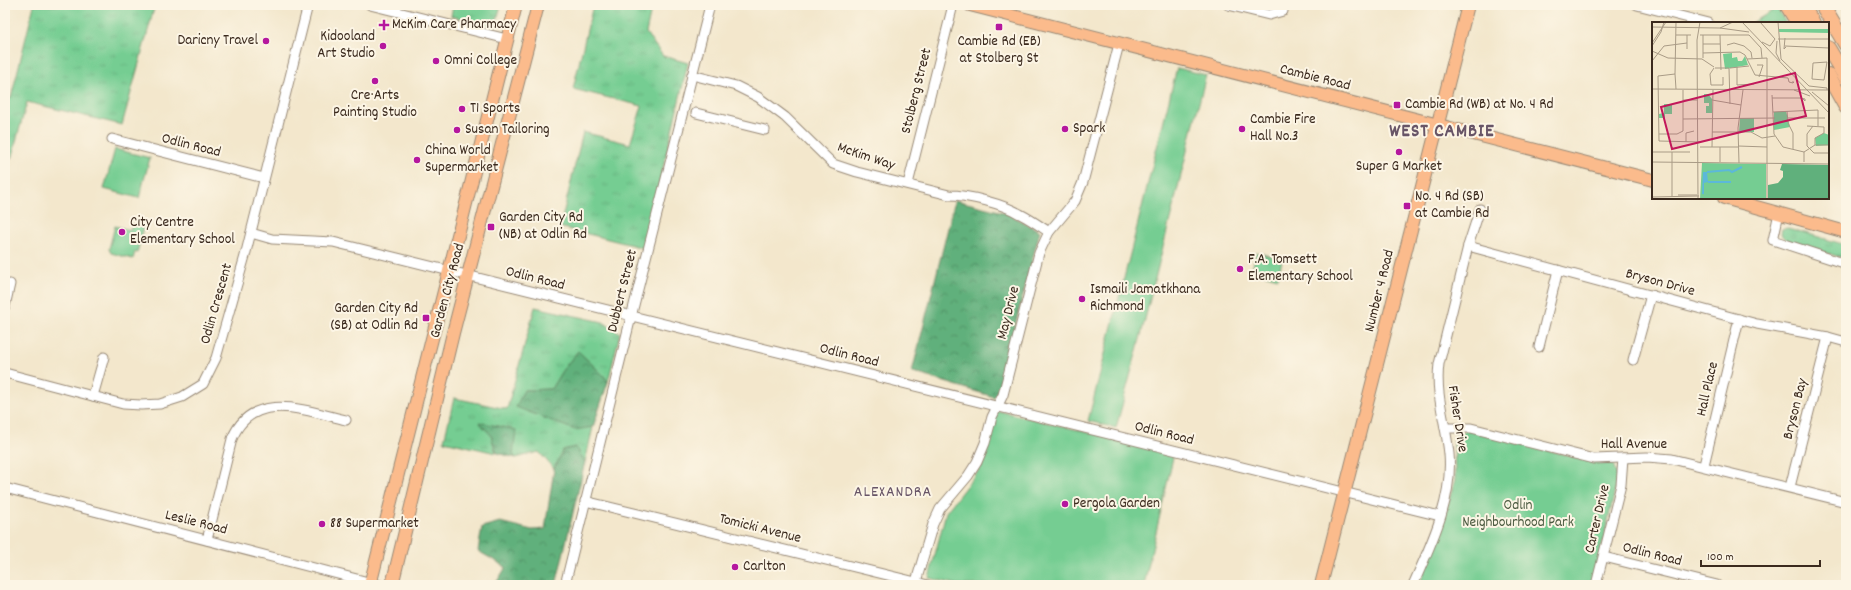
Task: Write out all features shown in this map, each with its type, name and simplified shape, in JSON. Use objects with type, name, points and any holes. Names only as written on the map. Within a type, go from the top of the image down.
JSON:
[{"type":"highway","points":[[1787,5],[1797,22]]},
{"type":"highway","points":[[1802,5],[1812,22]]},
{"type":"highway","points":[[1822,5],[1846,45]]},
{"type":"highway","points":[[1829,50],[1846,78]]},
{"type":"highway","points":[[1829,78],[1846,107]]},
{"type":"main road","name":"Garden City Road","points":[[373,584],[448,272],[516,5]]},
{"type":"main road","name":"Garden City Road","points":[[392,585],[468,277],[538,5]]},
{"type":"main road","name":"Cambie Road","points":[[970,5],[1652,180]]},
{"type":"main road","name":"Number 4 Road","points":[[1321,585],[1468,5]]},
{"type":"main road","points":[[1728,199],[1846,232]]},
{"type":"street","name":"Odlin Crescent","points":[[5,373],[123,404],[141,405],[160,404],[182,397],[203,384],[216,358],[251,233],[308,5]]},
{"type":"street","points":[[370,5],[507,39]]},
{"type":"street","name":"Dubbert Street","points":[[565,585],[630,317],[710,5]]},
{"type":"street","name":"Stolberg Street","points":[[908,184],[953,5]]},
{"type":"street","points":[[1637,5],[1704,22]]},
{"type":"street","points":[[1233,6],[1269,15],[1283,11]]},
{"type":"street","name":"May Drive","points":[[916,584],[933,524],[940,508],[968,476],[977,462],[997,407],[1003,396],[1039,253],[1049,232],[1075,201],[1083,182],[1119,44]]},
{"type":"street","name":"McKim Way","points":[[692,75],[736,86],[758,97],[785,117],[833,164],[857,172],[1003,206],[1020,214],[1049,232]]},
{"type":"street","points":[[696,113],[765,130]]},
{"type":"street","name":"Odlin Road","points":[[112,139],[264,178]]},
{"type":"street","name":"Fisher Drive","points":[[1413,585],[1434,538],[1449,474],[1445,428],[1438,398],[1437,378],[1439,364],[1468,246],[1480,209]]},
{"type":"street","points":[[1779,213],[1773,240],[1846,264]]},
{"type":"street","name":"Odlin Road","points":[[251,233],[272,239],[332,242],[468,277],[1440,516]]},
{"type":"street","name":"Bryson Drive","points":[[1468,246],[1757,324],[1828,337],[1846,342]]},
{"type":"street","points":[[1539,347],[1558,270]]},
{"type":"street","points":[[5,306],[10,284]]},
{"type":"street","points":[[1634,360],[1651,295]]},
{"type":"street","name":"Hall Place","points":[[1704,465],[1739,319]]},
{"type":"street","name":"Bryson Bay","points":[[1790,487],[1828,337]]},
{"type":"street","points":[[93,396],[104,357]]},
{"type":"street","points":[[207,540],[232,439],[236,429],[242,421],[253,414],[277,406],[296,408],[346,420]]},
{"type":"street","name":"Hall Avenue","points":[[1445,428],[1471,428],[1594,459],[1647,457],[1672,458],[1846,502]]},
{"type":"street","name":"Carter Drive","points":[[1596,585],[1604,558],[1621,485],[1622,458]]},
{"type":"street","name":"Leslie Road","points":[[5,488],[373,584]]},
{"type":"street","name":"Tomicki Avenue","points":[[585,501],[916,584],[928,585]]},
{"type":"street","name":"Odlin Road","points":[[1604,558],[1717,585]]},
{"type":"green space","points":[[34,5],[155,5],[122,125],[27,102],[11,159],[5,158],[5,97],[11,98]]},
{"type":"green space","points":[[453,5],[501,5],[495,27],[451,16]]},
{"type":"green space","points":[[593,5],[652,5],[646,33],[663,56],[688,63],[644,248],[560,227],[583,132],[630,144],[642,106],[573,89]]},
{"type":"green space","points":[[1777,8],[1785,22],[1754,22]]},
{"type":"green space","points":[[1177,68],[1206,75],[1140,339],[1116,428],[1088,421]]},
{"type":"green space","points":[[115,149],[150,158],[139,198],[104,189]]},
{"type":"green space","points":[[955,200],[1007,213],[1040,231],[998,390],[994,397],[912,372]]},
{"type":"green space","points":[[132,223],[144,226],[137,253],[135,252],[133,259],[111,253],[109,249],[115,226],[130,230]]},
{"type":"green space","points":[[1788,228],[1846,245],[1846,259],[1786,240],[1781,231],[1782,229]]},
{"type":"green space","points":[[1256,252],[1282,260],[1278,278],[1252,271]]},
{"type":"green space","points":[[535,307],[603,322],[620,333],[608,382],[604,376],[578,351],[562,371],[551,389],[524,390],[573,429],[593,427],[585,462],[576,447],[563,450],[554,469],[539,452],[516,458],[480,423],[491,435],[496,453],[444,441],[454,398],[507,409]]},
{"type":"green space","points":[[578,351],[604,376],[608,382],[593,427],[575,430],[516,407],[524,390],[551,389],[562,371]]},
{"type":"green space","points":[[995,410],[1174,453],[1144,585],[959,585],[929,578],[946,512],[981,467]]},
{"type":"green space","points":[[479,422],[516,430],[513,454],[516,458],[497,453],[491,435]]},
{"type":"green space","name":"Odlin Neighbourhood Park","points":[[1469,430],[1594,462],[1613,464],[1618,478],[1593,585],[1419,585],[1440,533],[1455,479],[1454,439],[1456,435]]},
{"type":"green space","points":[[576,447],[585,462],[556,585],[495,585],[506,567],[478,551],[482,527],[500,522],[532,530],[545,529],[554,469],[563,450]]},
{"type":"place","name":"McKim Care Pharmacy","points":[[384,25]]},
{"type":"place","name":"Cambie Rd (EB) at Stolberg St","points":[[999,27]]},
{"type":"place","name":"Daricny Travel","points":[[266,41]]},
{"type":"place","name":"Kidooland Art Studio","points":[[383,46]]},
{"type":"place","name":"Omni College","points":[[436,61]]},
{"type":"place","name":"Cre·Arts Painting Studio","points":[[375,81]]},
{"type":"place","name":"Cambie Rd (WB) at No. 4 Rd","points":[[1397,105]]},
{"type":"place","name":"T1 Sports","points":[[462,109]]},
{"type":"place","name":"Spark","points":[[1065,129]]},
{"type":"place","name":"Cambie Fire Hall No.3","points":[[1242,129]]},
{"type":"place","name":"Susan Tailoring","points":[[457,130]]},
{"type":"place","name":"Super G Market","points":[[1399,152]]},
{"type":"place","name":"China World Supermarket","points":[[417,160]]},
{"type":"place","name":"No. 4 Rd (SB) at Cambie Rd","points":[[1407,206]]},
{"type":"place","name":"Garden City Rd (NB) at Odlin Rd","points":[[491,227]]},
{"type":"place","name":"City Centre Elementary School","points":[[122,232]]},
{"type":"place","name":"F.A. Tomsett Elementary School","points":[[1240,269]]},
{"type":"place","name":"Ismaili Jamatkhana Richmond","points":[[1082,299]]},
{"type":"place","name":"Garden City Rd (SB) at Odlin Rd","points":[[426,318]]},
{"type":"place","name":"Pergola Garden","points":[[1065,504]]},
{"type":"place","name":"88 Supermarket","points":[[322,524]]},
{"type":"place","name":"Carlton","points":[[735,567]]},
{"type":"district","name":"WEST CAMBIE","points":[[1442,132]]},
{"type":"district","name":"ALEXANDRA","points":[[893,492]]}]
